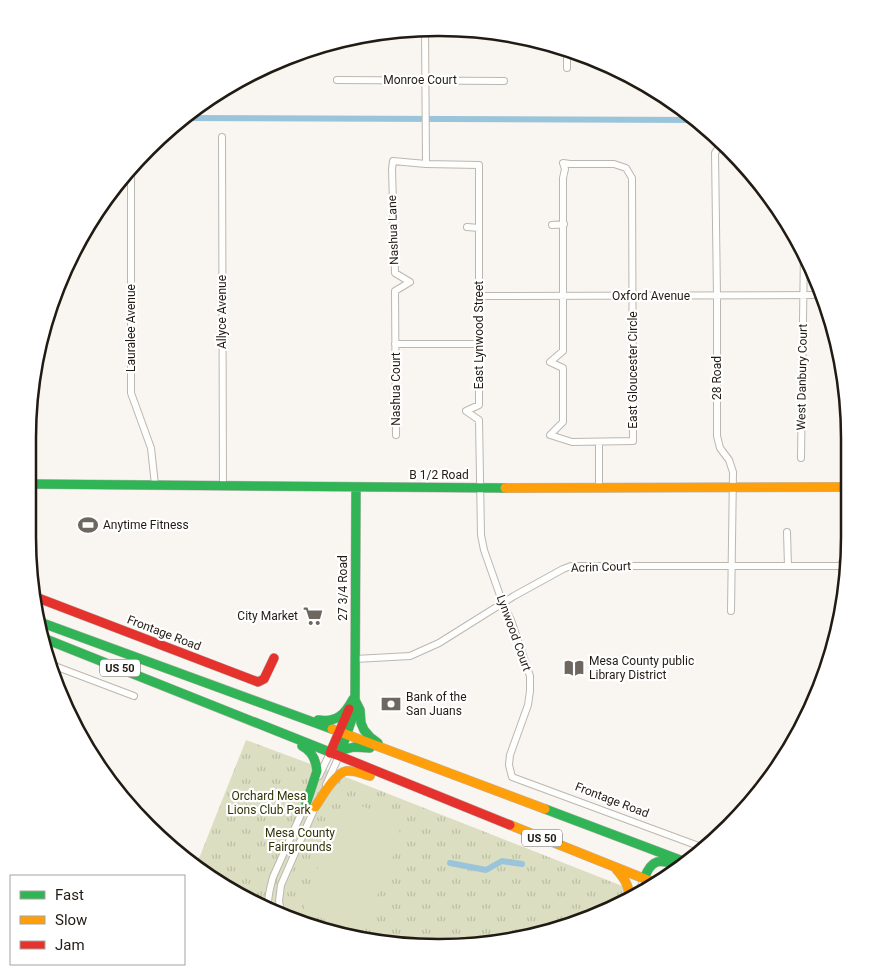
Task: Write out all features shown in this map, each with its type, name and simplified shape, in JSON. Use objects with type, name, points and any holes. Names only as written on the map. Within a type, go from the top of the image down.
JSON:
[{"type":"main road","name":"B 1/2 Road","points":[[36,484],[480,488],[841,487]]},
{"type":"main road","name":"27 3/4 Road","points":[[337,753],[343,733],[354,713],[356,487]]},
{"type":"main road","name":"Frontage Road","points":[[42,599],[255,682],[264,679],[274,658]]},
{"type":"main road","name":"US 50","points":[[46,624],[343,733],[678,859]]},
{"type":"main road","name":"US 50","points":[[50,641],[337,753],[647,880]]},
{"type":"main road","points":[[220,688],[250,693],[325,722],[343,715],[350,706],[354,696]]},
{"type":"main road","points":[[354,696],[360,710],[361,723],[364,730],[383,748]]},
{"type":"main road","points":[[198,699],[307,748],[316,760],[317,771],[306,804]]},
{"type":"main road","points":[[337,753],[357,746],[383,748]]},
{"type":"main road","points":[[315,807],[337,774],[350,771],[460,805]]},
{"type":"main road","points":[[644,879],[650,865],[666,862],[673,863]]},
{"type":"main road","points":[[613,866],[625,879],[629,890]]},
{"type":"street","points":[[425,36],[426,164]]},
{"type":"street","points":[[566,58],[567,68]]},
{"type":"street","name":"Monroe Court","points":[[337,80],[504,81]]},
{"type":"street","name":"Allyce Avenue","points":[[222,137],[223,486]]},
{"type":"street","name":"28 Road","points":[[718,149],[715,153],[718,296],[717,436],[720,448],[729,460],[733,472],[731,611]]},
{"type":"street","name":"Nashua Lane","points":[[395,344],[395,291],[410,282],[395,273],[393,161],[426,164]]},
{"type":"street","points":[[599,487],[599,442],[572,442],[550,435],[562,422],[563,368],[550,362],[563,351],[563,178],[565,170],[563,163],[614,164],[626,168],[632,178],[632,295]]},
{"type":"street","name":"East Lynwood Street","points":[[426,164],[479,165],[480,170],[478,228],[479,404],[466,411],[479,420],[480,488]]},
{"type":"street","name":"Lauralee Avenue","points":[[131,179],[131,393],[152,448],[155,485]]},
{"type":"street","points":[[552,225],[564,224]]},
{"type":"street","points":[[467,227],[478,228]]},
{"type":"street","name":"West Danbury Court","points":[[801,458],[804,272]]},
{"type":"street","name":"East Gloucester Circle","points":[[599,442],[633,441],[632,295]]},
{"type":"street","name":"Oxford Avenue","points":[[479,296],[814,296]]},
{"type":"street","points":[[395,344],[479,344]]},
{"type":"street","name":"Nashua Court","points":[[395,344],[396,435]]},
{"type":"street","name":"Lynwood Court","points":[[480,488],[482,542],[530,676],[528,705],[510,755],[509,765],[512,777]]},
{"type":"street","points":[[787,532],[788,566]]},
{"type":"street","name":"Acrin Court","points":[[355,658],[410,656],[439,643],[514,596],[562,569],[571,566],[840,566]]},
{"type":"street","points":[[59,667],[134,696]]},
{"type":"street","points":[[268,900],[273,877],[306,804],[337,753]]},
{"type":"street","points":[[280,906],[281,885],[337,753]]},
{"type":"street","name":"Frontage Road","points":[[512,777],[696,845]]},
{"type":"street","points":[[642,884],[644,879]]},
{"type":"green space","name":"Mesa County Fairgrounds","points":[[246,740],[343,776],[631,889],[568,917],[517,931],[465,938],[412,938],[360,931],[334,925],[285,908],[237,885],[198,859]]},
{"type":"green space","points":[[359,805],[379,813],[393,821],[400,833],[400,839],[366,923],[361,929],[354,930],[305,910],[305,900],[340,814],[348,807]]},
{"type":"waterway","points":[[195,118],[684,120]]},
{"type":"waterway","points":[[450,863],[486,870],[502,861],[522,864]]},
{"type":"traffic: fast","points":[[36,484],[505,488]]},
{"type":"traffic: fast","points":[[340,754],[354,713],[355,700],[356,487]]},
{"type":"traffic: fast","points":[[46,624],[332,729]]},
{"type":"traffic: fast","points":[[50,641],[332,753]]},
{"type":"traffic: fast","points":[[318,720],[335,719],[347,709],[353,699]]},
{"type":"traffic: fast","points":[[355,700],[360,710],[361,723],[364,730],[378,743]]},
{"type":"traffic: fast","points":[[302,746],[313,756],[317,771],[306,804]]},
{"type":"traffic: fast","points":[[330,753],[354,747],[370,748]]},
{"type":"traffic: fast","points":[[545,809],[678,859]]},
{"type":"traffic: fast","points":[[644,879],[650,867],[654,864],[662,861],[673,863]]},
{"type":"traffic: slow","points":[[505,488],[841,487]]},
{"type":"traffic: slow","points":[[332,729],[545,809]]},
{"type":"traffic: slow","points":[[315,807],[329,786],[342,773],[352,771],[370,776]]},
{"type":"traffic: slow","points":[[510,825],[648,880]]},
{"type":"traffic: slow","points":[[616,869],[626,882],[629,890]]},
{"type":"traffic: jam","points":[[42,599],[258,682],[264,679],[274,658]]},
{"type":"traffic: jam","points":[[330,753],[349,709]]},
{"type":"traffic: jam","points":[[332,753],[510,825]]},
{"type":"place","name":"Anytime Fitness","points":[[88,525]]},
{"type":"place","name":"City Market","points":[[313,616]]},
{"type":"place","name":"Mesa County public Library District","points":[[574,668]]},
{"type":"place","name":"Bank of the San Juans","points":[[391,704]]},
{"type":"park label","name":"Orchard Mesa Lions Club Park","points":[[269,803]]}]
